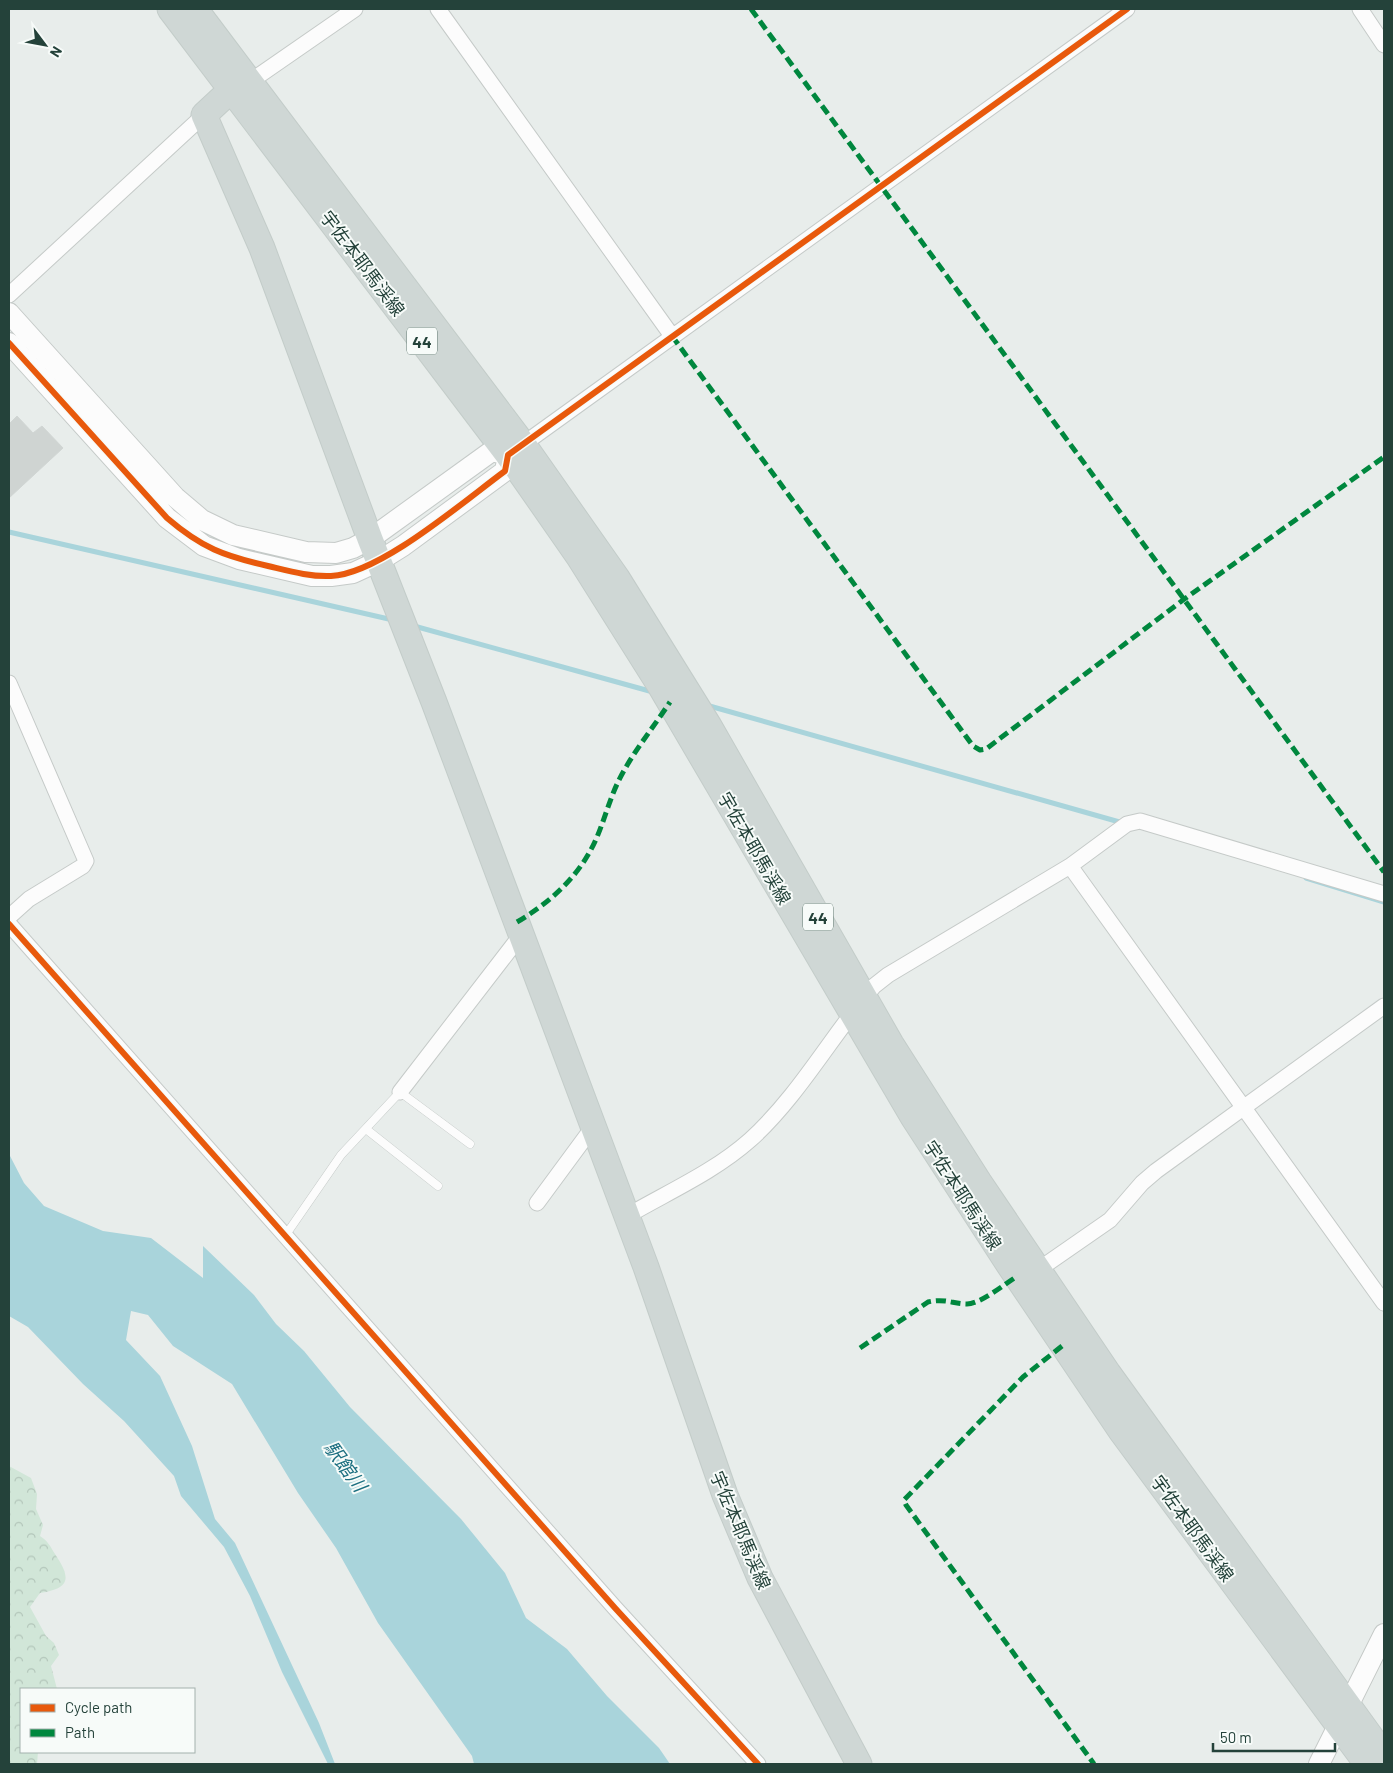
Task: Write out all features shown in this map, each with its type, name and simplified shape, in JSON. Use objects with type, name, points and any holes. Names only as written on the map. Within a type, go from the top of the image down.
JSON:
[{"type":"main road","name":"宇佐本耶馬渓線","points":[[170,9],[242,85]]},
{"type":"main road","name":"宇佐本耶馬渓線","points":[[195,9],[242,85],[516,450],[617,578],[709,726],[858,1006],[913,1117],[1053,1332],[1121,1431],[1343,1715],[1384,1755]]},
{"type":"main road","points":[[204,115],[242,85]]},
{"type":"main road","name":"宇佐本耶馬渓線","points":[[204,115],[262,248],[374,550],[627,1216],[710,1456],[760,1578],[859,1764]]},
{"type":"main road","name":"宇佐本耶馬渓線","points":[[516,450],[579,557],[858,1006],[942,1125],[1108,1373],[1343,1715],[1367,1764]]},
{"type":"street","points":[[242,85],[355,9]]},
{"type":"street","points":[[438,9],[672,336]]},
{"type":"street","points":[[9,343],[167,518],[204,546],[239,559],[312,576],[342,575],[492,451],[516,450],[1127,9]]},
{"type":"street","points":[[1360,9],[1384,45]]},
{"type":"street","points":[[9,295],[204,115]]},
{"type":"street","points":[[9,314],[175,497],[202,520],[233,535],[306,552],[374,550]]},
{"type":"street","points":[[9,683],[86,861],[83,866],[28,899],[9,917]]},
{"type":"street","points":[[627,1216],[712,1168],[750,1140],[782,1105],[874,986],[888,975],[1070,866],[1127,824],[1140,821],[1384,894]]},
{"type":"street","points":[[1070,866],[1384,1304]]},
{"type":"street","points":[[9,924],[609,1601],[758,1764]]},
{"type":"street","points":[[400,1092],[521,935]]},
{"type":"street","points":[[1038,1270],[1102,1227],[1149,1177],[1384,1006]]},
{"type":"street","points":[[537,1203],[593,1127]]},
{"type":"street","points":[[1319,1764],[1384,1634]]},
{"type":"lane","points":[[285,1236],[340,1155],[400,1092],[470,1144]]},
{"type":"lane","points":[[366,1129],[438,1186]]},
{"type":"green space","points":[[9,1466],[31,1478],[37,1494],[36,1509],[43,1525],[40,1536],[50,1546],[60,1562],[64,1570],[65,1581],[58,1588],[40,1593],[30,1607],[46,1636],[54,1643],[59,1655],[51,1666],[57,1688],[20,1688],[20,1753],[38,1753],[37,1764],[9,1764]]},
{"type":"water","name":"駅館川","points":[[9,1154],[24,1183],[44,1206],[103,1231],[151,1238],[203,1278],[203,1246],[254,1295],[276,1324],[304,1351],[350,1407],[461,1519],[505,1573],[526,1618],[567,1649],[607,1696],[659,1748],[670,1764],[474,1764],[472,1756],[378,1623],[336,1548],[298,1493],[232,1384],[173,1346],[148,1315],[131,1311],[126,1340],[160,1376],[192,1446],[215,1519],[235,1543],[319,1723],[335,1764],[328,1764],[282,1672],[250,1596],[224,1547],[181,1496],[174,1476],[124,1421],[83,1384],[28,1327],[9,1316]]},
{"type":"building","points":[[17,416],[33,433],[42,426],[63,448],[9,498],[9,424]]},
{"type":"waterway","points":[[9,532],[393,620]]},
{"type":"waterway","points":[[414,626],[653,692]]},
{"type":"waterway","points":[[706,705],[1123,823]]},
{"type":"waterway","points":[[1306,878],[1384,902]]},
{"type":"marked path","points":[[751,9],[1384,872]]},
{"type":"marked path","points":[[672,336],[973,746],[980,750],[986,749],[1183,600],[1384,457]]},
{"type":"marked path","points":[[517,922],[542,906],[564,886],[583,864],[597,837],[619,780],[670,702]]},
{"type":"marked path","points":[[860,1348],[928,1302],[972,1303],[979,1301],[1016,1277]]},
{"type":"marked path","points":[[1062,1346],[1023,1377],[904,1500],[1094,1764]]},
{"type":"cycle path","points":[[9,343],[167,518],[191,537],[214,550],[292,572],[323,576],[351,572],[397,550],[445,517],[505,471],[508,455],[1127,9]]},
{"type":"cycle path","points":[[9,924],[615,1608],[758,1764]]}]
